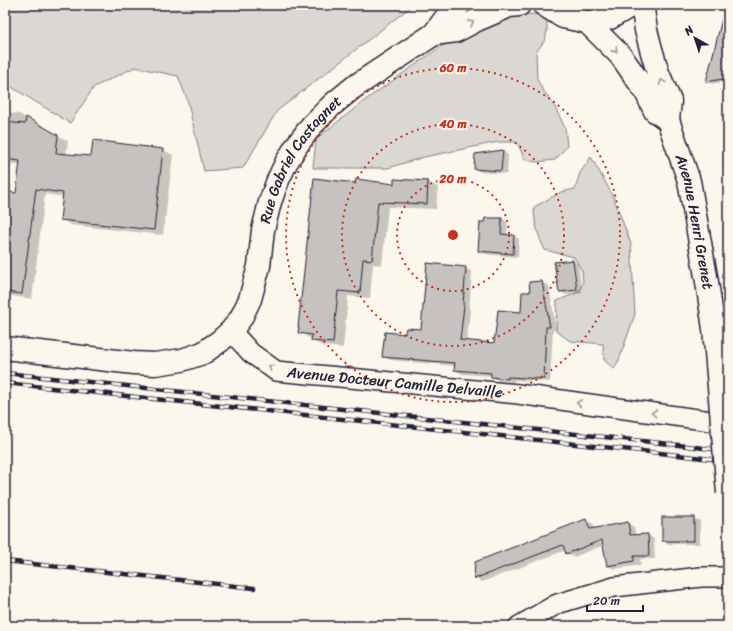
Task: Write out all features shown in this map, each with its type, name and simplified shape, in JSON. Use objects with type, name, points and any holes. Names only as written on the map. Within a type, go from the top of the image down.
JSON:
[{"type":"street","name":"Rue Gabriel Castagnet","points":[[231,331],[241,318],[250,299],[259,266],[263,230],[270,202],[286,163],[297,145],[312,125],[332,105],[354,87],[434,34],[447,16],[459,5]]},
{"type":"street","name":"Rue Gabriel Castagnet","points":[[434,34],[456,31],[509,6],[518,5]]},
{"type":"street","points":[[544,5],[563,17],[587,22],[610,18],[632,5]]},
{"type":"street","name":"Avenue Henri Grenet","points":[[644,5],[643,10],[646,30],[651,49],[658,73],[670,101],[668,120],[689,181],[707,282],[714,329],[728,493]]},
{"type":"street","name":"Avenue Henri Grenet","points":[[587,22],[621,56],[646,92],[655,110],[668,120]]},
{"type":"street","points":[[5,348],[134,363],[155,364],[182,360],[203,353],[231,331]]},
{"type":"street","name":"Avenue Docteur Camille Delvaille","points":[[231,331],[251,353],[276,371],[518,394],[690,419],[728,421]]},
{"type":"street","points":[[519,626],[557,604],[614,587],[701,577],[728,577]]},
{"type":"shaded area","points":[[5,5],[413,5],[277,111],[243,168],[204,171],[187,99],[178,76],[135,67],[94,87],[70,123],[5,83]]},
{"type":"shaded area","points":[[537,14],[547,21],[547,31],[545,40],[536,52],[537,79],[555,107],[565,128],[567,146],[555,160],[537,162],[525,160],[517,142],[498,142],[424,157],[388,168],[313,168],[316,139],[364,101],[450,40],[505,15]]},
{"type":"shaded area","points":[[591,157],[613,196],[631,244],[635,314],[619,360],[614,369],[604,360],[603,344],[570,341],[556,331],[557,301],[579,292],[583,282],[582,271],[574,257],[545,250],[538,234],[535,218],[534,207],[561,192],[575,189],[580,173]]},
{"type":"building","points":[[723,15],[728,16],[728,78],[706,82]]},
{"type":"building","points":[[26,117],[58,135],[56,153],[91,156],[93,140],[163,149],[154,230],[60,220],[63,193],[36,189],[22,294],[5,292],[5,191],[16,193],[20,161],[5,159],[5,122],[25,124]]},
{"type":"building","points":[[503,150],[501,171],[474,169],[475,154]]},
{"type":"building","points":[[314,178],[355,183],[356,179],[394,184],[394,179],[428,181],[427,204],[378,202],[372,260],[363,259],[360,293],[338,291],[333,343],[311,341],[312,335],[298,333]]},
{"type":"building","points":[[485,218],[502,218],[501,234],[514,235],[513,254],[478,251],[480,222],[484,222]]},
{"type":"building","points":[[573,260],[577,290],[559,292],[554,262]]},
{"type":"building","points":[[427,263],[466,267],[464,306],[460,340],[494,343],[498,310],[521,312],[522,292],[530,292],[529,282],[542,281],[550,327],[546,327],[544,379],[508,377],[508,379],[491,377],[491,373],[454,370],[455,363],[382,357],[385,332],[405,334],[406,328],[421,329]]},
{"type":"building","points":[[662,517],[694,517],[694,541],[662,541]]},
{"type":"building","points":[[586,519],[590,529],[628,522],[630,535],[648,534],[649,556],[634,556],[634,561],[607,566],[602,540],[566,554],[563,545],[474,579],[475,562]]},
{"type":"railway","points":[[5,373],[728,451]]},
{"type":"railway","points":[[5,383],[728,461]]},
{"type":"railway","points":[[5,561],[254,588]]}]
